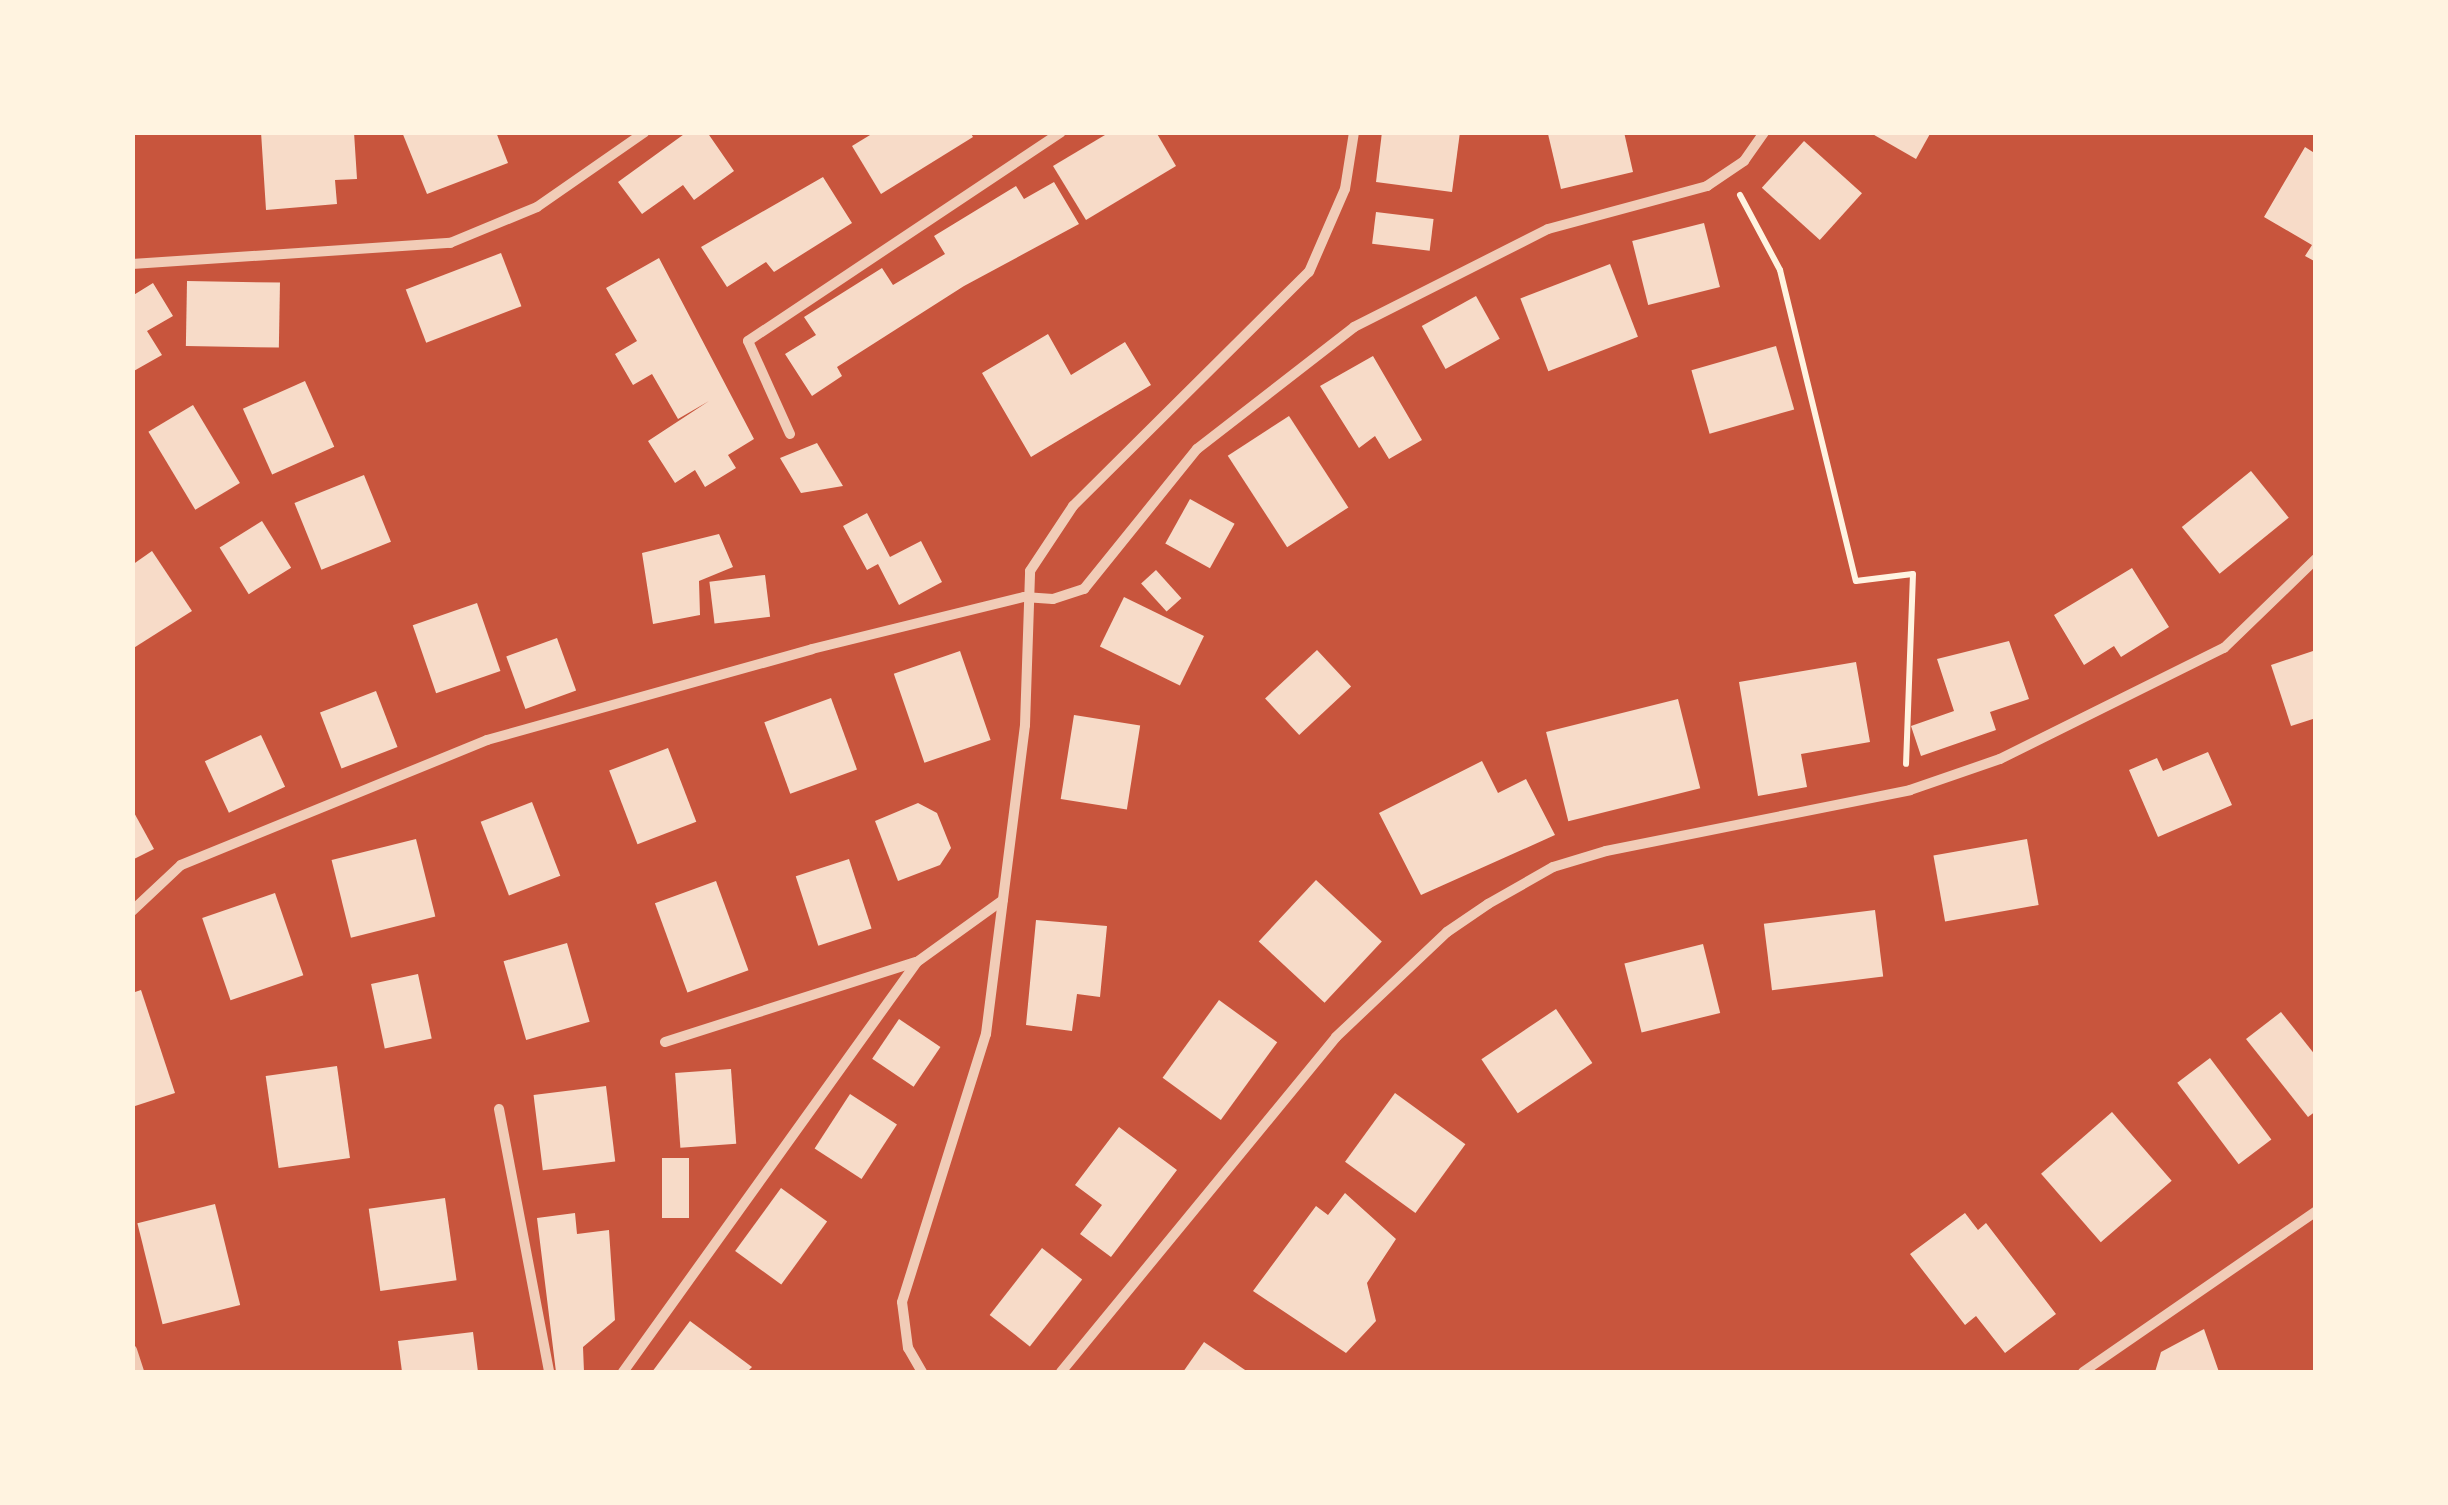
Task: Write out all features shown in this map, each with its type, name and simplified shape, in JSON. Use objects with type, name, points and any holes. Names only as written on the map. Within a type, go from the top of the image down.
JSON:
[{"type":"street","points":[[132,264],[450,243],[537,207],[645,132]]},
{"type":"street","points":[[790,434],[748,341],[1061,132]]},
{"type":"street","points":[[922,1372],[908,1348],[902,1302],[974,1084],[1025,725],[1024,597],[1037,557],[1073,506],[1309,272],[1345,189],[1354,132]]},
{"type":"street","points":[[132,911],[180,866],[487,740],[1024,597],[1053,599],[1084,590],[1197,449],[1354,327],[1513,242],[1728,176],[1764,132]]},
{"type":"street","points":[[1062,1372],[1336,1037],[1447,932],[1488,904],[1553,867],[1606,850],[1910,790],[2000,759],[2224,648],[2316,559]]},
{"type":"street","points":[[624,1372],[917,962],[1003,900]]},
{"type":"street","points":[[665,1042],[917,962]]},
{"type":"street","points":[[499,1110],[549,1372]]},
{"type":"street","points":[[2083,1372],[2316,1211]]},
{"type":"street","points":[[132,1350],[139,1372]]},
{"type":"path","points":[[1728,176],[1780,270],[1856,581],[1913,574],[1906,762]]},
{"type":"building","points":[[261,132],[354,132],[357,179],[335,180],[337,204],[266,210]]},
{"type":"building","points":[[402,132],[496,132],[508,163],[427,194]]},
{"type":"building","points":[[687,132],[707,132],[734,171],[694,200],[683,185],[642,214],[618,182]]},
{"type":"building","points":[[875,132],[970,132],[973,137],[881,194],[852,146]]},
{"type":"building","points":[[1110,132],[1156,132],[1176,166],[1086,220],[1053,166]]},
{"type":"building","points":[[1382,132],[1460,132],[1452,192],[1376,182]]},
{"type":"building","points":[[1624,132],[1633,172],[1561,189],[1548,134]]},
{"type":"building","points":[[1869,132],[1931,132],[1916,159]]},
{"type":"building","points":[[1804,141],[1862,193],[1820,240],[1762,188]]},
{"type":"building","points":[[2305,147],[2316,154],[2316,262],[2305,256],[2312,245],[2264,217]]},
{"type":"building","points":[[823,177],[852,223],[774,272],[766,262],[727,287],[701,247]]},
{"type":"building","points":[[1054,182],[1079,224],[964,286],[837,367],[842,376],[812,396],[785,354],[816,335],[804,317],[882,268],[893,285],[945,254],[934,236],[1016,186],[1024,199]]},
{"type":"building","points":[[1376,212],[1434,219],[1430,251],[1372,244]]},
{"type":"building","points":[[1704,223],[1720,287],[1648,305],[1632,241]]},
{"type":"building","points":[[501,253],[521,306],[426,343],[406,290]]},
{"type":"building","points":[[659,258],[754,439],[728,455],[736,468],[705,487],[695,470],[675,483],[648,441],[709,401],[678,419],[652,374],[633,385],[615,354],[637,341],[606,288]]},
{"type":"building","points":[[1610,264],[1638,337],[1548,371],[1520,298]]},
{"type":"building","points":[[187,281],[280,283],[279,348],[186,346]]},
{"type":"building","points":[[153,283],[173,316],[147,331],[162,355],[132,372],[132,296]]},
{"type":"building","points":[[1476,296],[1500,339],[1446,369],[1422,326]]},
{"type":"building","points":[[1048,334],[1071,375],[1125,342],[1151,385],[1031,457],[982,373]]},
{"type":"building","points":[[1776,346],[1794,409],[1710,434],[1691,370]]},
{"type":"building","points":[[1373,356],[1422,440],[1389,459],[1375,436],[1359,448],[1320,386]]},
{"type":"building","points":[[305,381],[334,447],[272,474],[243,409]]},
{"type":"building","points":[[193,405],[240,483],[195,510],[148,432]]},
{"type":"building","points":[[1289,416],[1348,507],[1287,547],[1228,456]]},
{"type":"building","points":[[817,443],[843,486],[801,493],[780,458]]},
{"type":"building","points":[[2251,471],[2289,518],[2220,574],[2182,527]]},
{"type":"building","points":[[364,475],[391,542],[321,570],[294,503]]},
{"type":"building","points":[[1190,499],[1235,524],[1210,568],[1165,544]]},
{"type":"building","points":[[867,513],[890,557],[921,541],[942,582],[899,605],[878,564],[867,570],[843,526]]},
{"type":"building","points":[[262,521],[291,568],[249,594],[220,547]]},
{"type":"building","points":[[719,534],[733,567],[699,581],[700,615],[653,624],[642,553]]},
{"type":"building","points":[[152,551],[192,611],[132,649],[132,565]]},
{"type":"building","points":[[2132,568],[2169,627],[2121,657],[2114,646],[2084,665],[2054,615]]},
{"type":"building","points":[[1156,570],[1181,598],[1167,612],[1141,583]]},
{"type":"building","points":[[765,575],[770,617],[715,624],[709,582]]},
{"type":"building","points":[[1124,597],[1204,636],[1180,685],[1100,646]]},
{"type":"building","points":[[477,603],[500,671],[436,693],[413,625]]},
{"type":"building","points":[[557,638],[576,691],[525,709],[506,656]]},
{"type":"building","points":[[2009,641],[2029,699],[1990,712],[1996,730],[1921,756],[1911,726],[1954,711],[1937,659]]},
{"type":"building","points":[[1317,650],[1351,687],[1299,735],[1265,698]]},
{"type":"building","points":[[2316,650],[2316,718],[2291,726],[2271,665]]},
{"type":"building","points":[[960,651],[991,740],[924,763],[894,674]]},
{"type":"building","points":[[1856,662],[1870,742],[1801,754],[1807,787],[1758,796],[1739,682]]},
{"type":"building","points":[[376,691],[398,747],[341,769],[320,713]]},
{"type":"building","points":[[831,698],[857,769],[790,794],[764,722]]},
{"type":"building","points":[[1678,699],[1700,788],[1568,821],[1546,732]]},
{"type":"building","points":[[1074,715],[1140,725],[1127,809],[1061,799]]},
{"type":"building","points":[[261,735],[285,787],[229,813],[205,761]]},
{"type":"building","points":[[668,748],[696,822],[637,844],[609,771]]},
{"type":"building","points":[[2208,752],[2232,805],[2158,837],[2129,770],[2157,758],[2163,771]]},
{"type":"building","points":[[1482,761],[1498,793],[1526,779],[1555,835],[1421,895],[1379,813]]},
{"type":"building","points":[[532,802],[560,876],[509,895],[481,822]]},
{"type":"building","points":[[918,803],[937,813],[951,848],[940,865],[898,881],[875,821]]},
{"type":"building","points":[[132,809],[154,849],[132,860]]},
{"type":"building","points":[[416,839],[435,917],[351,938],[332,860]]},
{"type":"building","points":[[2027,839],[2039,905],[1945,921],[1933,855]]},
{"type":"building","points":[[849,859],[872,928],[818,946],[796,876]]},
{"type":"building","points":[[1316,880],[1382,941],[1325,1003],[1259,941]]},
{"type":"building","points":[[716,881],[748,970],[687,993],[655,903]]},
{"type":"building","points":[[275,893],[303,975],[231,1000],[202,918]]},
{"type":"building","points":[[1875,910],[1883,977],[1772,990],[1764,924]]},
{"type":"building","points":[[1036,920],[1107,926],[1100,997],[1077,994],[1072,1031],[1026,1025]]},
{"type":"building","points":[[567,943],[590,1022],[526,1040],[504,961]]},
{"type":"building","points":[[1703,944],[1720,1013],[1642,1032],[1624,964]]},
{"type":"building","points":[[418,974],[432,1039],[385,1049],[371,984]]},
{"type":"building","points":[[141,990],[175,1093],[132,1107],[132,993]]},
{"type":"building","points":[[1219,1000],[1277,1042],[1221,1120],[1163,1078]]},
{"type":"building","points":[[1556,1009],[1592,1063],[1518,1113],[1481,1059]]},
{"type":"building","points":[[2281,1012],[2316,1056],[2316,1111],[2308,1117],[2246,1039]]},
{"type":"building","points":[[899,1019],[940,1047],[914,1087],[872,1059]]},
{"type":"building","points":[[2210,1058],[2271,1139],[2239,1164],[2177,1083]]},
{"type":"building","points":[[337,1066],[350,1158],[279,1168],[266,1076]]},
{"type":"building","points":[[731,1069],[736,1144],[680,1148],[675,1073]]},
{"type":"building","points":[[606,1086],[615,1161],[543,1170],[534,1095]]},
{"type":"building","points":[[1395,1093],[1465,1144],[1415,1213],[1345,1162]]},
{"type":"building","points":[[850,1094],[897,1124],[862,1179],[815,1149]]},
{"type":"building","points":[[2112,1112],[2172,1181],[2101,1242],[2041,1174]]},
{"type":"building","points":[[1119,1127],[1177,1170],[1111,1257],[1080,1234],[1102,1205],[1075,1185]]},
{"type":"building","points":[[662,1158],[689,1158],[689,1218],[662,1218]]},
{"type":"building","points":[[781,1188],[827,1222],[781,1285],[735,1251]]},
{"type":"building","points":[[1345,1193],[1396,1239],[1367,1283],[1376,1321],[1346,1353],[1253,1291],[1316,1206],[1328,1215]]},
{"type":"building","points":[[445,1198],[457,1280],[380,1291],[369,1209]]},
{"type":"building","points":[[215,1204],[240,1305],[163,1324],[137,1223]]},
{"type":"building","points":[[575,1213],[577,1234],[609,1230],[615,1320],[583,1347],[584,1372],[556,1372],[537,1218]]},
{"type":"building","points":[[1965,1213],[1978,1230],[1986,1223],[2056,1314],[2005,1353],[1976,1316],[1965,1325],[1910,1254]]},
{"type":"building","points":[[1042,1248],[1082,1279],[1030,1346],[990,1315]]},
{"type":"building","points":[[690,1321],[752,1367],[747,1372],[652,1372]]},
{"type":"building","points":[[2204,1329],[2219,1372],[2155,1372],[2161,1352]]},
{"type":"building","points":[[473,1332],[478,1372],[402,1372],[398,1341]]},
{"type":"building","points":[[1204,1342],[1248,1372],[1183,1372]]}]
